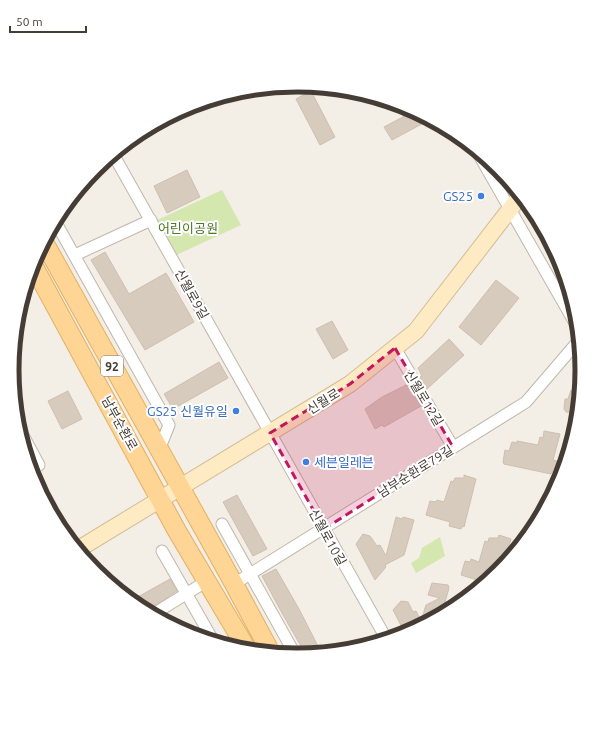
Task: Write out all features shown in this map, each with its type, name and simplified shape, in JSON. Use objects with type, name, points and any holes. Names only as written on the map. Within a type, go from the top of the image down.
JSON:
[{"type":"main road","name":"신월로","points":[[82,547],[180,489],[350,384],[416,331],[517,200]]},
{"type":"main road","name":"남부순환로","points":[[47,248],[268,647]]},
{"type":"main road","name":"남부순환로","points":[[35,278],[207,581],[235,642]]},
{"type":"street","name":"신월로9길","points":[[116,159],[270,434]]},
{"type":"street","points":[[484,164],[571,316]]},
{"type":"street","points":[[75,255],[151,220]]},
{"type":"street","name":"남부순환로","points":[[59,226],[169,425],[159,450]]},
{"type":"street","name":"남부순환로79길","points":[[234,584],[526,402],[575,345]]},
{"type":"street","name":"신월로12길","points":[[395,348],[453,447]]},
{"type":"street","name":"신월로10길","points":[[270,434],[384,635]]},
{"type":"street","points":[[30,447],[39,465],[36,467]]},
{"type":"street","points":[[222,524],[292,649]]},
{"type":"street","points":[[162,551],[210,635]]},
{"type":"street","points":[[158,612],[207,581]]},
{"type":"highlighted area","points":[[395,348],[453,447],[324,529],[270,433],[350,384]]},
{"type":"green space","name":"어린이공원","points":[[222,190],[241,225],[172,257],[153,222]]},
{"type":"green space","points":[[440,537],[445,556],[416,573],[411,563],[419,558],[422,548]]},
{"type":"building","points":[[308,93],[312,93],[335,137],[320,145],[296,99]]},
{"type":"building","points":[[407,115],[424,123],[392,140],[384,127]]},
{"type":"building","points":[[187,170],[200,197],[167,213],[154,186]]},
{"type":"building","points":[[105,252],[129,294],[166,273],[194,322],[145,350],[91,260]]},
{"type":"building","points":[[496,280],[519,298],[481,345],[459,327]]},
{"type":"building","points":[[332,321],[348,350],[333,359],[316,329]]},
{"type":"building","points":[[449,339],[464,355],[427,389],[420,377],[422,376],[418,368]]},
{"type":"building","points":[[219,362],[228,378],[173,409],[164,394]]},
{"type":"building","points":[[408,384],[421,406],[384,427],[382,425],[375,429],[365,409],[382,397]]},
{"type":"building","points":[[571,390],[575,390],[573,413],[566,412],[564,409],[565,399],[568,399]]},
{"type":"building","points":[[68,391],[82,419],[62,429],[48,401]]},
{"type":"building","points":[[544,431],[560,434],[553,460],[557,461],[554,472],[551,474],[504,464],[505,450],[509,451],[512,442],[517,443],[517,441],[538,445],[540,437],[543,438]]},
{"type":"building","points":[[464,475],[476,479],[464,527],[462,526],[461,529],[449,526],[450,522],[426,515],[430,501],[436,502],[437,500],[444,502],[451,481],[453,482],[455,478],[464,478]]},
{"type":"building","points":[[237,495],[267,549],[253,556],[223,502]]},
{"type":"building","points":[[396,517],[414,520],[404,555],[385,565],[386,567],[375,580],[356,544],[363,534],[370,536],[377,546],[380,545],[386,556]]},
{"type":"building","points":[[499,535],[511,539],[506,555],[481,580],[461,575],[465,561],[470,562],[471,559],[479,562],[485,541],[488,542],[489,538],[498,538]]},
{"type":"building","points":[[276,569],[319,648],[302,649],[262,576]]},
{"type":"building","points":[[170,579],[177,591],[152,608],[137,598]]},
{"type":"building","points":[[432,583],[448,585],[449,588],[443,608],[421,620],[426,605],[440,598],[428,595]]},
{"type":"building","points":[[401,601],[408,602],[413,612],[416,611],[421,620],[403,628],[393,610]]},
{"type":"place","name":"GS25","points":[[481,196]]},
{"type":"place","name":"GS25 신월유일","points":[[236,411]]},
{"type":"place","name":"세븐일레븐","points":[[306,462]]}]
